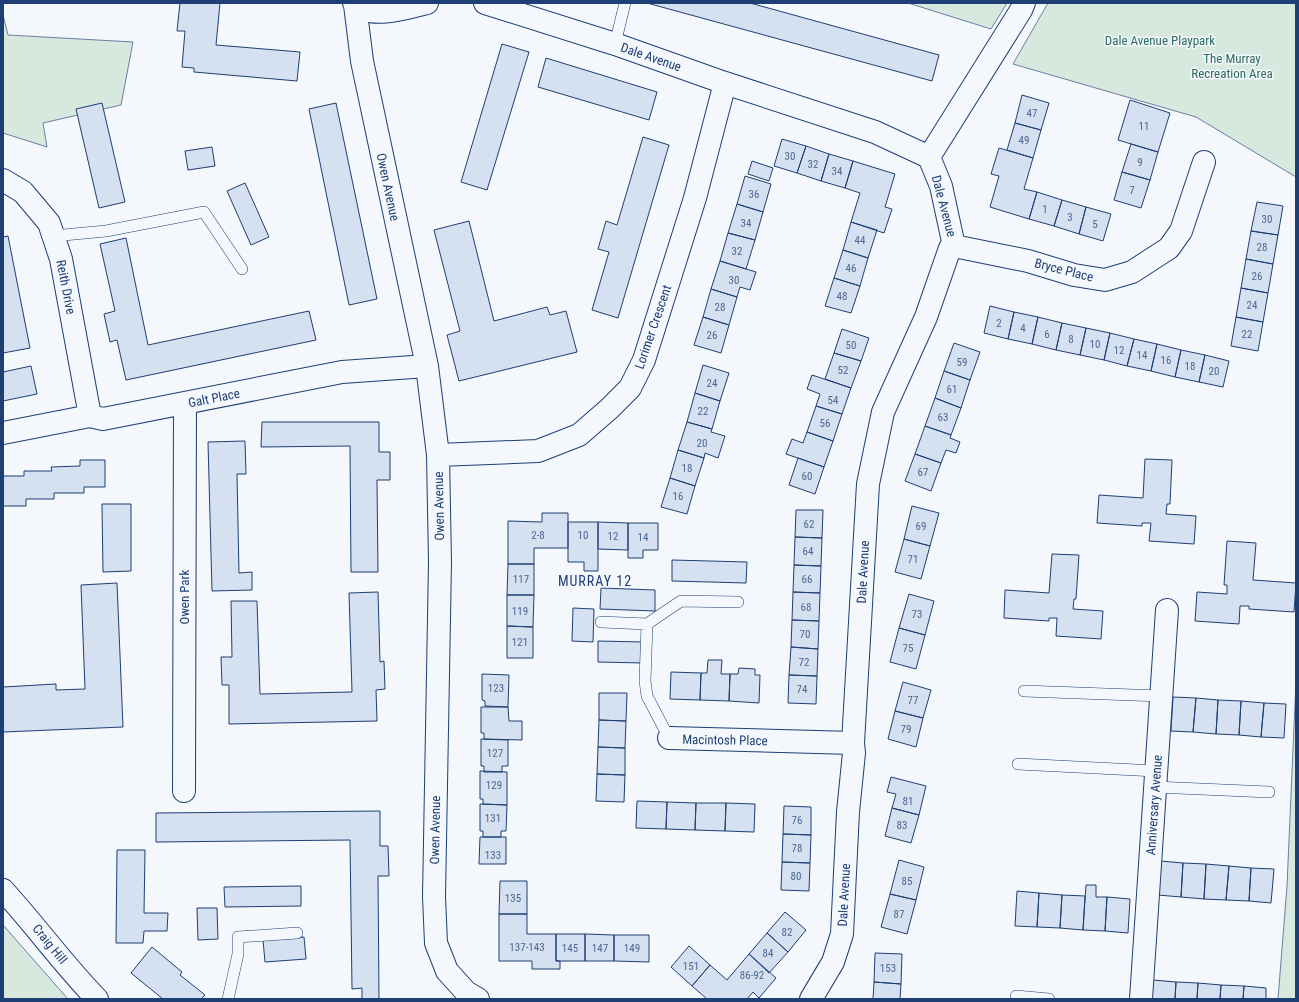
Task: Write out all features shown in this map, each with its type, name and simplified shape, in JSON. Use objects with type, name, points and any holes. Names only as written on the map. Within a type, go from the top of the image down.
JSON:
[{"type":"street","points":[[354,4],[364,10],[373,12],[399,10],[427,3]]},
{"type":"street","name":"Dale Avenue","points":[[485,3],[615,44],[726,83],[875,132],[929,157],[941,186],[954,246],[950,248],[926,317],[883,412],[868,484],[853,743],[854,753],[848,812],[842,934],[833,962],[811,999]]},
{"type":"street","points":[[929,157],[1024,3]]},
{"type":"street","name":"Owen Avenue","points":[[354,4],[362,61],[427,366],[438,455],[440,562],[434,897],[436,940],[447,971],[466,992],[478,999]]},
{"type":"street","name":"Lorimer Crescent","points":[[438,455],[538,451],[579,435],[609,409],[630,388],[644,360],[693,206],[726,83]]},
{"type":"street","name":"Bryce Place","points":[[954,246],[1028,261],[1074,275],[1105,280],[1132,272],[1169,248],[1181,231],[1204,162]]},
{"type":"street","name":"Reith Drive","points":[[3,180],[23,192],[49,223],[61,259],[90,416]]},
{"type":"street","name":"Galt Place","points":[[3,433],[90,416],[103,419],[342,372],[427,366]]},
{"type":"street","name":"Owen Park","points":[[184,791],[185,404]]},
{"type":"street","name":"Anniversary Avenue","points":[[1141,999],[1167,610]]},
{"type":"street","name":"Macintosh Place","points":[[669,738],[853,743]]},
{"type":"street","name":"Craig Hill","points":[[3,890],[29,918],[97,999]]},
{"type":"lane","points":[[615,44],[625,3]]},
{"type":"lane","points":[[53,236],[106,231],[204,212],[242,269]]},
{"type":"lane","points":[[601,622],[647,624],[681,601],[738,602]]},
{"type":"lane","name":"Macintosh Place","points":[[647,624],[645,681],[647,696],[669,738]]},
{"type":"lane","points":[[1024,691],[1162,696]]},
{"type":"lane","points":[[1018,764],[1269,792]]},
{"type":"lane","points":[[228,999],[238,954],[238,937],[297,933]]},
{"type":"lane","points":[[1016,996],[1049,999]]},
{"type":"green space","points":[[908,3],[1007,3],[991,29]]},
{"type":"green space","name":"The Murray Recreation Area","points":[[1048,3],[1296,3],[1296,177],[1196,117],[1013,64]]},
{"type":"green space","points":[[3,15],[8,35],[133,42],[121,105],[43,123],[47,147],[3,133]]},
{"type":"green space","points":[[1296,681],[1296,999],[1278,999],[1287,886]]},
{"type":"green space","points":[[3,925],[68,999],[3,999]]},
{"type":"building","points":[[180,3],[220,3],[216,45],[300,52],[297,81],[194,72],[194,68],[182,67],[185,31],[177,31]]},
{"type":"building","points":[[647,3],[750,3],[939,55],[932,81]]},
{"type":"building","points":[[502,44],[529,52],[487,190],[461,182]]},
{"type":"building","points":[[546,58],[657,92],[649,120],[538,87]]},
{"type":"building","points":[[1022,95],[1049,103],[1041,130],[1015,123]]},
{"type":"building","points":[[1130,100],[1170,113],[1158,152],[1118,140]]},
{"type":"building","points":[[102,103],[125,202],[99,208],[76,109]]},
{"type":"building","points":[[336,103],[377,299],[349,305],[309,109]]},
{"type":"building","points":[[1015,123],[1041,130],[1033,158],[1007,150]]},
{"type":"building","points":[[643,137],[669,145],[618,318],[592,310],[609,252],[598,249],[606,221],[617,225]]},
{"type":"building","points":[[782,139],[806,146],[797,173],[774,166]]},
{"type":"building","points":[[1131,144],[1158,152],[1150,180],[1122,172]]},
{"type":"building","points":[[806,146],[829,154],[821,181],[797,173]]},
{"type":"building","points":[[212,147],[215,166],[188,170],[185,151]]},
{"type":"building","points":[[999,148],[1033,158],[1024,189],[1037,192],[1029,219],[990,207],[999,176],[991,174]]},
{"type":"building","points":[[829,154],[853,161],[845,188],[821,181]]},
{"type":"building","points":[[752,161],[773,168],[769,181],[748,174]]},
{"type":"building","points":[[853,161],[895,174],[885,207],[892,209],[884,233],[851,222],[860,193],[845,188]]},
{"type":"building","points":[[1122,172],[1150,180],[1141,208],[1114,200]]},
{"type":"building","points":[[745,176],[771,184],[763,212],[737,204]]},
{"type":"building","points":[[245,183],[269,237],[251,245],[227,191]]},
{"type":"building","points":[[1037,192],[1062,200],[1054,226],[1029,219]]},
{"type":"building","points":[[1062,200],[1086,207],[1079,234],[1054,226]]},
{"type":"building","points":[[1257,202],[1283,206],[1278,235],[1251,231]]},
{"type":"building","points":[[737,204],[763,212],[755,240],[728,233]]},
{"type":"building","points":[[1086,207],[1111,214],[1103,241],[1079,234]]},
{"type":"building","points":[[469,221],[494,321],[547,307],[550,315],[566,311],[577,352],[459,381],[447,335],[460,331],[434,230]]},
{"type":"building","points":[[851,222],[877,230],[868,258],[843,250]]},
{"type":"building","points":[[1251,231],[1278,235],[1273,264],[1246,259]]},
{"type":"building","points":[[728,233],[755,240],[746,269],[720,261]]},
{"type":"building","points":[[8,236],[30,348],[3,353],[3,237]]},
{"type":"building","points":[[126,238],[148,345],[309,311],[316,340],[126,380],[117,340],[110,342],[104,314],[115,311],[100,244]]},
{"type":"building","points":[[843,250],[868,258],[860,286],[834,278]]},
{"type":"building","points":[[1246,259],[1273,264],[1268,293],[1241,288]]},
{"type":"building","points":[[720,261],[756,272],[750,290],[740,287],[737,297],[711,289]]},
{"type":"building","points":[[834,278],[860,286],[851,313],[825,306]]},
{"type":"building","points":[[1241,288],[1268,293],[1263,322],[1236,317]]},
{"type":"building","points":[[711,289],[737,297],[729,325],[703,317]]},
{"type":"building","points":[[990,306],[1014,312],[1008,339],[984,333]]},
{"type":"building","points":[[1014,312],[1038,317],[1032,344],[1008,339]]},
{"type":"building","points":[[703,317],[729,325],[721,353],[694,345]]},
{"type":"building","points":[[1038,317],[1062,323],[1056,350],[1032,344]]},
{"type":"building","points":[[1236,317],[1263,322],[1258,351],[1231,346]]},
{"type":"building","points":[[1062,323],[1086,328],[1080,355],[1056,350]]},
{"type":"building","points":[[1086,328],[1110,333],[1104,360],[1080,355]]},
{"type":"building","points":[[842,329],[869,338],[861,361],[834,353]]},
{"type":"building","points":[[1110,333],[1134,339],[1127,366],[1104,360]]},
{"type":"building","points":[[1134,339],[1157,344],[1151,371],[1127,366]]},
{"type":"building","points":[[954,343],[980,352],[970,380],[944,371]]},
{"type":"building","points":[[1157,344],[1181,350],[1175,377],[1151,371]]},
{"type":"building","points":[[1181,350],[1205,355],[1199,382],[1175,377]]},
{"type":"building","points":[[834,353],[861,361],[851,388],[825,379]]},
{"type":"building","points":[[1205,355],[1229,361],[1223,387],[1199,382]]},
{"type":"building","points":[[703,365],[729,373],[720,401],[695,393]]},
{"type":"building","points":[[31,366],[37,394],[3,401],[3,372]]},
{"type":"building","points":[[944,371],[970,380],[961,408],[935,398]]},
{"type":"building","points":[[812,375],[851,388],[842,414],[816,406],[820,394],[807,389]]},
{"type":"building","points":[[695,393],[720,401],[712,429],[687,422]]},
{"type":"building","points":[[935,398],[961,408],[951,435],[925,426]]},
{"type":"building","points":[[816,406],[842,414],[833,441],[807,432]]},
{"type":"building","points":[[262,422],[379,422],[379,452],[390,452],[390,480],[377,480],[378,572],[351,572],[350,446],[261,447]]},
{"type":"building","points":[[687,422],[712,429],[711,432],[725,436],[718,458],[705,453],[704,458],[678,450]]},
{"type":"building","points":[[925,426],[951,435],[950,438],[960,442],[956,453],[946,450],[941,463],[915,454]]},
{"type":"building","points":[[807,432],[833,441],[824,467],[786,454],[792,439],[803,443]]},
{"type":"building","points":[[245,441],[246,474],[237,474],[239,573],[252,572],[252,590],[212,591],[208,442]]},
{"type":"building","points":[[678,450],[704,458],[695,486],[670,478]]},
{"type":"building","points":[[915,454],[941,463],[931,491],[905,481]]},
{"type":"building","points":[[798,458],[824,467],[815,494],[789,485]]},
{"type":"building","points":[[1145,459],[1172,460],[1170,504],[1167,504],[1166,514],[1196,516],[1194,544],[1149,541],[1151,523],[1142,523],[1142,526],[1097,523],[1099,495],[1143,498]]},
{"type":"building","points":[[80,460],[105,460],[105,487],[84,487],[84,493],[54,493],[54,499],[26,499],[26,506],[3,506],[3,476],[24,476],[24,471],[52,471],[51,467],[80,466]]},
{"type":"building","points":[[670,478],[695,486],[687,514],[661,507]]},
{"type":"building","points":[[102,504],[131,504],[131,571],[103,572]]},
{"type":"building","points":[[912,506],[939,513],[930,546],[904,539]]},
{"type":"building","points":[[796,510],[823,510],[822,538],[795,537]]},
{"type":"building","points":[[542,513],[568,513],[568,548],[534,548],[534,564],[508,564],[508,521],[542,522]]},
{"type":"building","points":[[568,522],[598,522],[598,571],[584,571],[584,562],[568,562]]},
{"type":"building","points":[[598,522],[628,523],[628,550],[598,549]]},
{"type":"building","points":[[628,523],[658,523],[658,550],[643,550],[643,558],[628,558]]},
{"type":"building","points":[[795,537],[822,538],[821,566],[794,565]]},
{"type":"building","points":[[904,539],[930,546],[921,579],[895,572]]},
{"type":"building","points":[[1227,541],[1256,543],[1253,580],[1296,583],[1294,612],[1249,609],[1249,606],[1240,606],[1239,624],[1195,621],[1197,592],[1227,594],[1227,585],[1224,585]]},
{"type":"building","points":[[1052,554],[1079,555],[1076,599],[1074,599],[1073,609],[1103,611],[1101,639],[1056,636],[1057,618],[1049,618],[1049,621],[1004,618],[1005,590],[1049,593]]},
{"type":"building","points":[[672,560],[747,562],[746,583],[672,581]]},
{"type":"building","points":[[508,564],[534,564],[534,595],[507,595]]},
{"type":"building","points":[[794,565],[821,566],[820,593],[793,592]]},
{"type":"building","points":[[117,583],[123,727],[3,732],[3,687],[56,684],[56,690],[85,689],[81,585]]},
{"type":"building","points":[[601,588],[655,590],[655,611],[600,609]]},
{"type":"building","points":[[378,592],[380,662],[384,661],[385,689],[376,690],[377,721],[229,724],[229,685],[222,685],[221,657],[232,657],[231,601],[257,601],[260,694],[352,692],[349,593]]},
{"type":"building","points":[[793,592],[820,593],[819,621],[792,620]]},
{"type":"building","points":[[909,594],[934,601],[925,635],[899,628]]},
{"type":"building","points":[[507,595],[534,595],[533,627],[507,626]]},
{"type":"building","points":[[573,608],[594,609],[593,642],[572,641]]},
{"type":"building","points":[[792,620],[819,621],[818,649],[791,647]]},
{"type":"building","points":[[507,626],[533,627],[533,658],[507,658]]},
{"type":"building","points":[[899,628],[925,635],[916,669],[890,662]]},
{"type":"building","points":[[598,641],[643,642],[643,663],[598,662]]},
{"type":"building","points":[[791,647],[818,649],[817,676],[789,675]]},
{"type":"building","points":[[708,660],[722,660],[721,674],[730,674],[729,701],[700,700],[701,673],[707,673]]},
{"type":"building","points":[[739,668],[755,669],[755,675],[760,675],[759,703],[729,701],[730,674],[738,674]]},
{"type":"building","points":[[671,672],[701,673],[700,700],[670,699]]},
{"type":"building","points":[[482,674],[509,675],[508,707],[485,706],[485,701],[482,700]]},
{"type":"building","points":[[789,675],[817,676],[816,704],[788,703]]},
{"type":"building","points":[[903,682],[931,690],[923,718],[895,711]]},
{"type":"building","points":[[599,693],[627,693],[626,721],[599,720]]},
{"type":"building","points":[[1173,697],[1196,698],[1193,732],[1171,731]]},
{"type":"building","points":[[1196,698],[1218,700],[1216,734],[1193,732]]},
{"type":"building","points":[[1218,700],[1241,701],[1239,735],[1216,734]]},
{"type":"building","points":[[1241,701],[1264,703],[1261,737],[1239,735]]},
{"type":"building","points":[[1264,703],[1286,704],[1284,738],[1261,737]]},
{"type":"building","points":[[481,707],[508,707],[509,721],[522,721],[522,740],[484,739],[484,733],[481,733]]},
{"type":"building","points":[[895,711],[923,718],[916,747],[888,739]]},
{"type":"building","points":[[599,720],[626,721],[625,748],[598,747]]},
{"type":"building","points":[[481,739],[508,740],[508,766],[502,766],[502,772],[484,772],[484,766],[481,766]]},
{"type":"building","points":[[598,747],[625,748],[625,775],[597,774]]},
{"type":"building","points":[[480,771],[507,772],[507,805],[483,804],[483,799],[480,799]]},
{"type":"building","points":[[597,774],[625,775],[624,802],[596,801]]},
{"type":"building","points":[[891,777],[926,786],[919,815],[892,808],[896,794],[887,792]]},
{"type":"building","points":[[637,801],[667,802],[666,829],[636,828]]},
{"type":"building","points":[[667,802],[696,803],[695,830],[666,829]]},
{"type":"building","points":[[696,803],[726,803],[725,831],[695,830]]},
{"type":"building","points":[[726,803],[755,804],[754,832],[725,831]]},
{"type":"building","points":[[480,804],[507,805],[506,831],[501,831],[501,837],[483,837],[483,831],[480,831]]},
{"type":"building","points":[[784,806],[811,807],[811,835],[783,834]]},
{"type":"building","points":[[892,808],[919,815],[911,843],[885,836]]},
{"type":"building","points":[[380,811],[380,846],[388,846],[389,876],[378,876],[379,999],[362,999],[362,988],[352,989],[350,840],[156,842],[156,813]]},
{"type":"building","points":[[783,834],[811,835],[810,863],[782,862]]},
{"type":"building","points":[[480,837],[506,837],[506,864],[479,864]]},
{"type":"building","points":[[117,850],[145,850],[144,913],[168,913],[167,931],[144,931],[143,943],[116,943]]},
{"type":"building","points":[[899,860],[924,867],[916,900],[890,894]]},
{"type":"building","points":[[1161,861],[1183,863],[1181,897],[1158,895]]},
{"type":"building","points":[[782,862],[810,863],[809,891],[781,890]]},
{"type":"building","points":[[1183,863],[1206,864],[1204,899],[1181,897]]},
{"type":"building","points":[[1206,864],[1229,866],[1226,900],[1204,899]]},
{"type":"building","points":[[1229,866],[1251,868],[1249,901],[1226,900]]},
{"type":"building","points":[[1251,868],[1274,869],[1271,903],[1249,901]]},
{"type":"building","points":[[500,881],[527,881],[527,914],[499,914]]},
{"type":"building","points":[[1086,885],[1096,885],[1096,897],[1107,897],[1105,931],[1083,930]]},
{"type":"building","points":[[301,886],[301,906],[225,907],[224,887]]},
{"type":"building","points":[[1017,891],[1039,893],[1037,927],[1015,926]]},
{"type":"building","points":[[1039,893],[1062,895],[1060,928],[1037,927]]},
{"type":"building","points":[[890,894],[916,900],[907,934],[881,927]]},
{"type":"building","points":[[1062,895],[1085,896],[1083,930],[1060,928]]},
{"type":"building","points":[[1107,897],[1130,899],[1128,933],[1105,931]]},
{"type":"building","points":[[197,908],[217,908],[218,939],[198,940]]},
{"type":"building","points":[[785,912],[806,930],[788,952],[767,933]]},
{"type":"building","points":[[499,914],[527,914],[527,934],[556,934],[556,961],[560,961],[560,969],[532,969],[532,961],[499,961]]},
{"type":"building","points":[[767,933],[788,952],[769,973],[749,954]]},
{"type":"building","points":[[556,934],[585,934],[585,961],[556,961]]},
{"type":"building","points":[[585,934],[614,935],[614,961],[585,961]]},
{"type":"building","points":[[614,935],[649,935],[649,962],[614,961]]},
{"type":"building","points":[[304,937],[306,959],[265,962],[263,940]]},
{"type":"building","points":[[689,946],[710,965],[692,986],[671,967]]},
{"type":"building","points":[[152,947],[182,972],[180,975],[205,995],[201,999],[163,999],[131,973]]},
{"type":"building","points":[[875,953],[902,954],[901,984],[874,982]]},
{"type":"building","points":[[749,954],[776,978],[759,998],[753,992],[747,999],[707,999],[692,986],[710,965],[727,980]]},
{"type":"building","points":[[1153,980],[1176,982],[1175,999],[1152,999]]},
{"type":"building","points":[[874,982],[901,984],[900,999],[873,999]]},
{"type":"building","points":[[1176,982],[1198,983],[1197,999],[1175,999]]},
{"type":"building","points":[[1198,983],[1221,985],[1220,999],[1197,999]]},
{"type":"building","points":[[1221,985],[1244,986],[1243,999],[1220,999]]},
{"type":"building","points":[[1244,986],[1266,988],[1266,999],[1243,999]]},
{"type":"district","name":"MURRAY 12","points":[[595,581]]},
{"type":"park label","name":"Dale Avenue Playpark","points":[[1160,40]]}]
